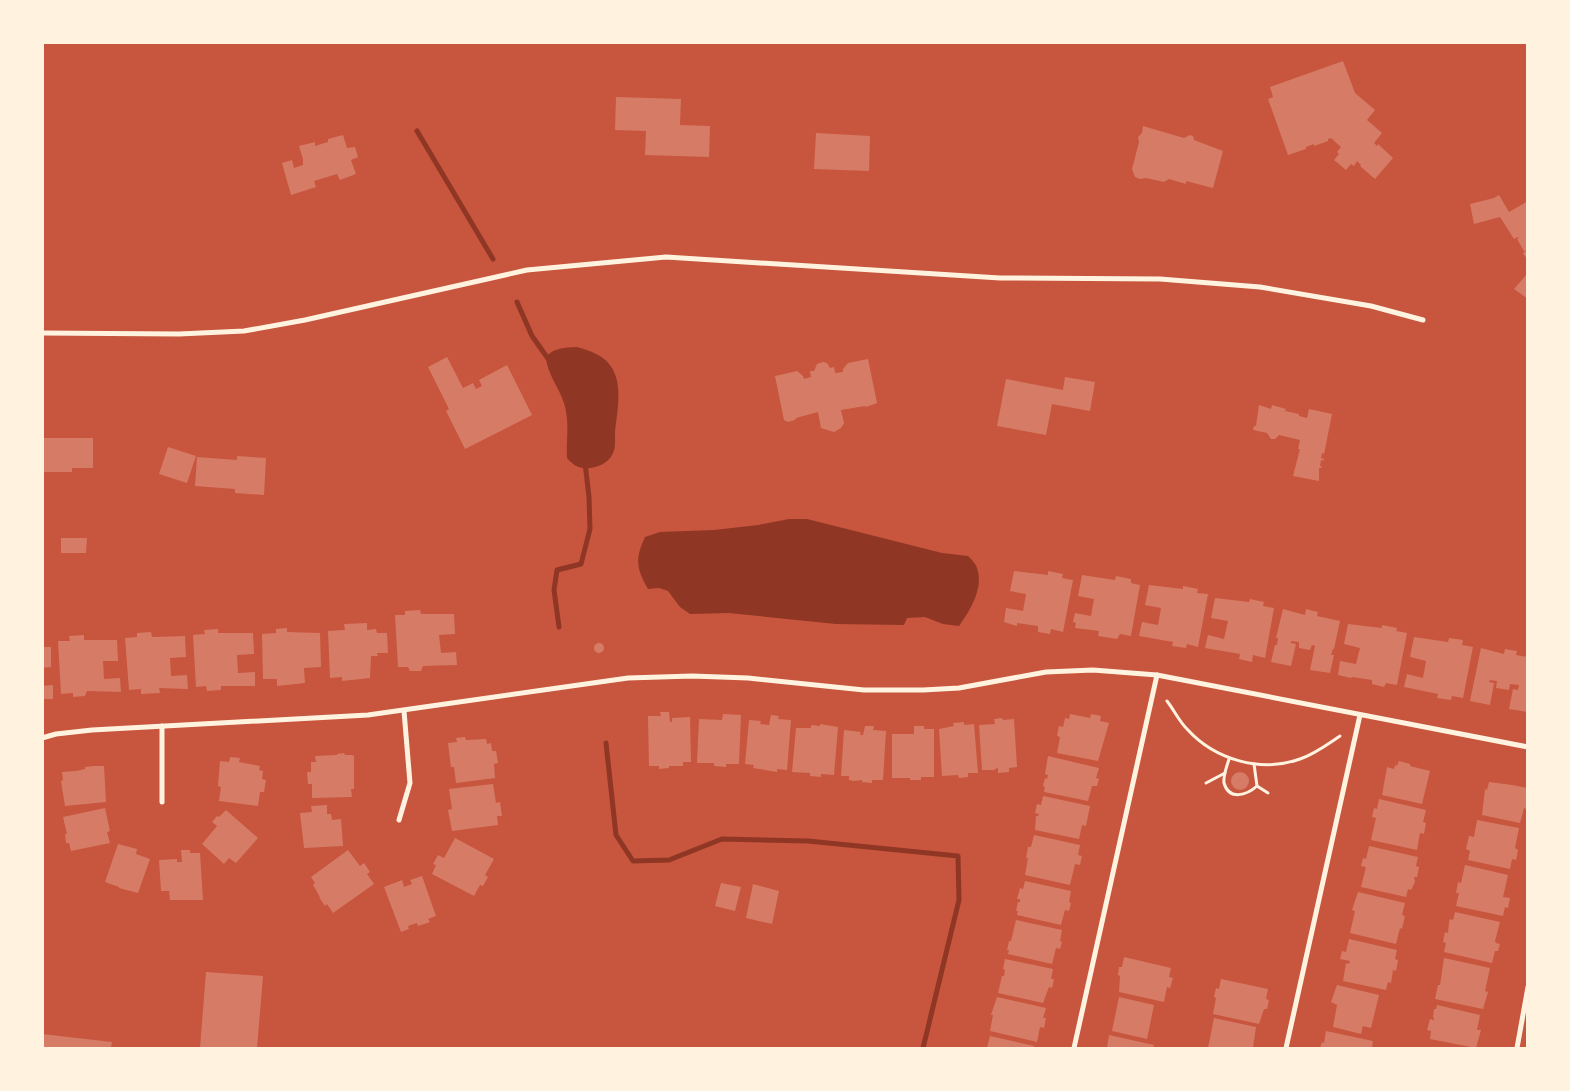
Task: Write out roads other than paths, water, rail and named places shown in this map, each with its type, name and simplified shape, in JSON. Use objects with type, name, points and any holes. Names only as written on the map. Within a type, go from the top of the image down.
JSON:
[{"type":"street","points":[[42,333],[179,334],[244,331],[324,316],[526,270],[666,257],[1000,278],[1160,279],[1260,287],[1371,306],[1423,320]]},
{"type":"street","points":[[42,738],[56,734],[92,730],[304,720],[404,711],[628,678],[692,676],[748,678],[864,690],[892,691],[958,688],[1022,676],[1070,671],[1117,671],[1157,675],[1528,747]]},
{"type":"street","points":[[1074,1048],[1157,675]]},
{"type":"street","points":[[399,820],[410,783],[404,711]]},
{"type":"street","points":[[1286,1048],[1360,715]]},
{"type":"street","points":[[162,726],[162,802]]},
{"type":"street","points":[[1517,1048],[1528,987]]},
{"type":"waterway","points":[[417,131],[493,259]]},
{"type":"waterway","points":[[517,302],[532,336],[549,360]]},
{"type":"waterway","points":[[559,627],[554,590],[557,570],[581,564],[590,529],[585,463]]},
{"type":"waterway","points":[[606,743],[616,835],[633,861],[669,860],[722,839],[808,841],[958,856],[959,900],[923,1048]]}]
